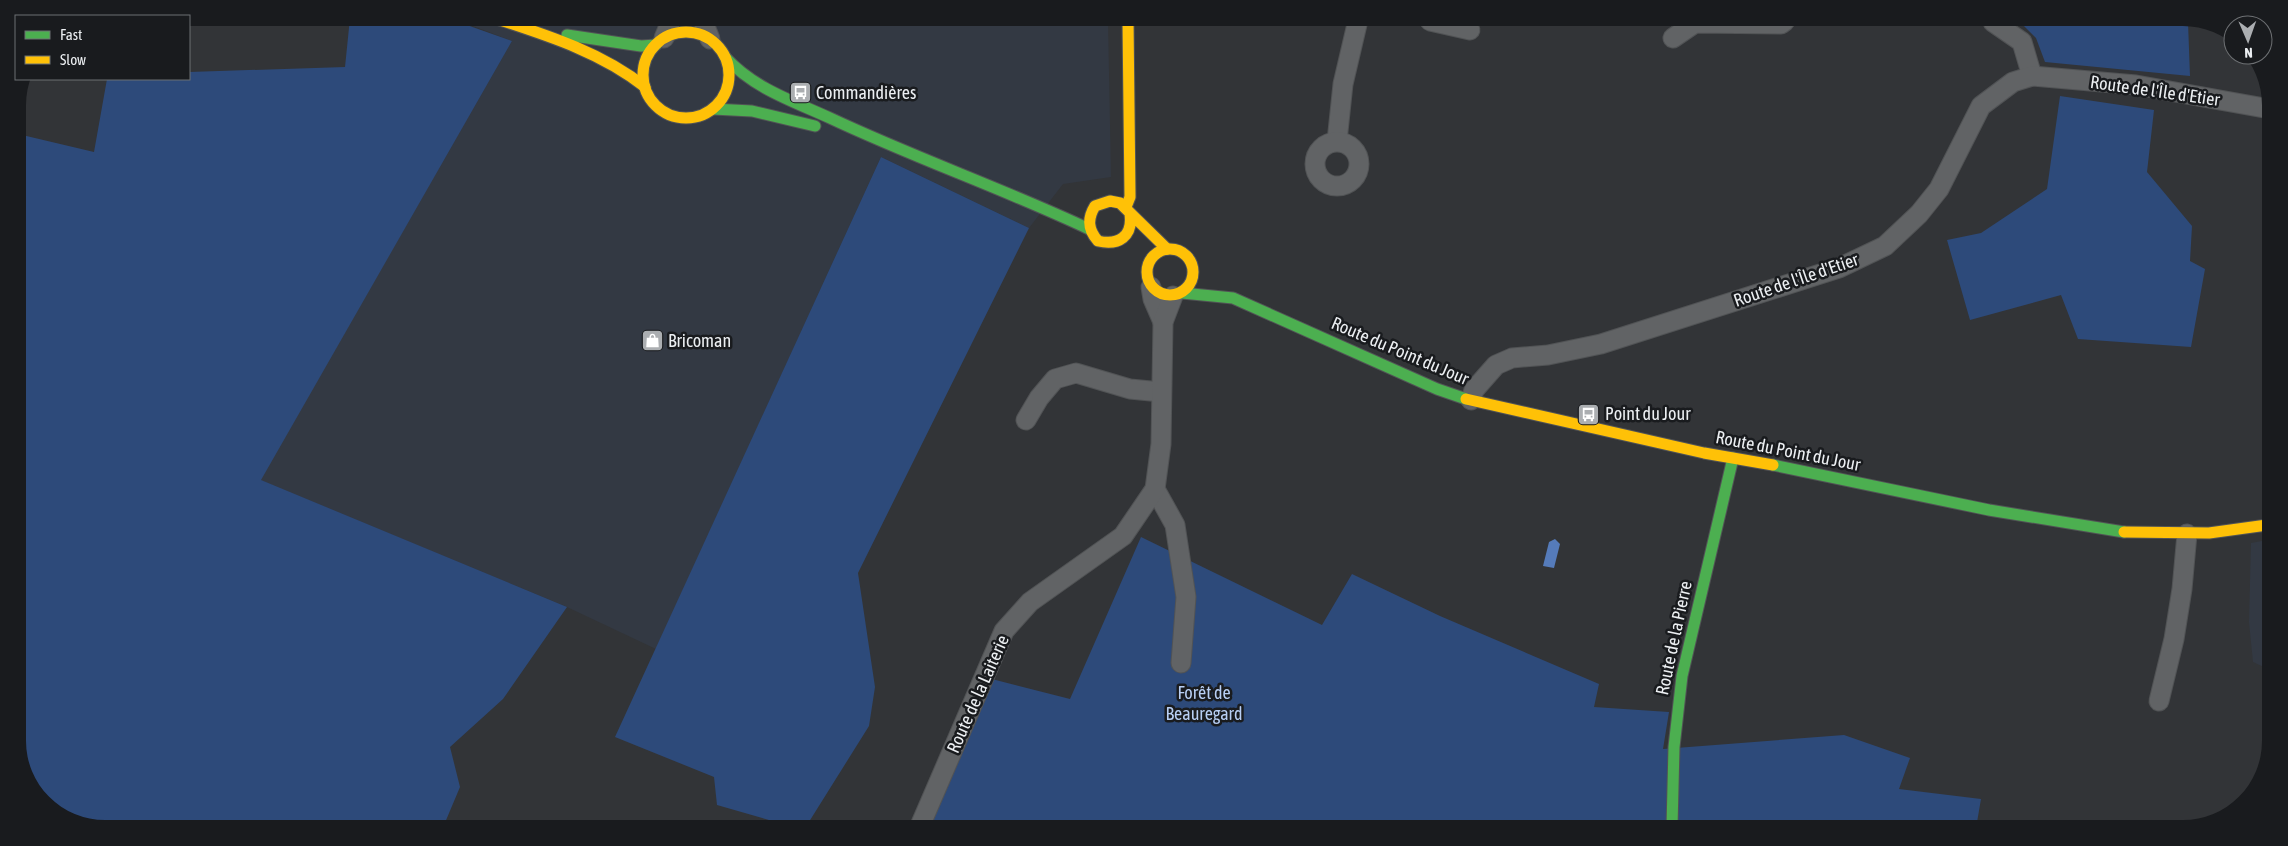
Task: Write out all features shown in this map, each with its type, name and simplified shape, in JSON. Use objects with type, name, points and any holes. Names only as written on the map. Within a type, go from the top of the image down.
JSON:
[{"type":"main road","points":[[518,26],[606,62],[635,78],[645,87],[653,102],[662,112],[682,118],[698,116],[713,108],[725,94],[729,76],[726,58]]},
{"type":"main road","points":[[524,28],[641,46],[660,42],[679,33],[695,33],[710,39],[720,48],[739,74],[767,91],[822,114],[869,138],[1025,200],[1089,229],[1098,241],[1116,247],[1127,237],[1131,230],[1128,210],[1130,198],[1128,26]]},
{"type":"main road","points":[[645,87],[643,72],[647,57],[660,42]]},
{"type":"main road","points":[[713,108],[760,111],[869,138]]},
{"type":"main road","points":[[1089,229],[1088,221],[1094,204],[1129,173]]},
{"type":"main road","points":[[1025,200],[1059,202]]},
{"type":"main road","points":[[1094,204],[1110,200],[1119,202],[1167,249]]},
{"type":"main road","points":[[1191,262],[1194,271],[1192,279],[1177,294],[1164,295],[1145,276],[1151,257],[1167,249],[1181,251],[1191,262],[1207,274]]},
{"type":"main road","name":"Route du Point du Jour","points":[[1221,286],[1233,298]]},
{"type":"main road","name":"Route du Point du Jour","points":[[1177,294],[1233,298],[1437,389],[1471,400],[1733,458],[1787,467],[1989,510],[2077,526],[2133,533],[2187,534],[2262,526]]},
{"type":"main road","name":"Route de la Pierre","points":[[1672,820],[1675,738],[1682,676],[1733,458]]},
{"type":"street","points":[[660,42],[668,26]]},
{"type":"street","points":[[705,26],[710,39]]},
{"type":"street","points":[[1337,141],[1343,84],[1357,26]]},
{"type":"street","points":[[1454,26],[1470,30]]},
{"type":"street","points":[[1673,38],[1691,26]]},
{"type":"street","points":[[1999,26],[2022,42],[2032,76]]},
{"type":"street","name":"Route de l'Île d'Etier","points":[[1471,400],[1474,390],[1496,365],[1512,358],[1548,355],[1601,344],[1839,268],[1885,246],[1920,214],[1939,189],[1982,106],[2013,82],[2032,76],[2136,85],[2262,108]]},
{"type":"street","name":"Route de la Laiterie","points":[[1145,276],[1163,322]]},
{"type":"street","name":"Route de la Laiterie","points":[[923,820],[1004,631],[1030,602],[1123,536],[1155,489],[1161,444],[1163,322],[1177,294]]},
{"type":"street","points":[[1026,420],[1039,398],[1055,379],[1076,373],[1130,389],[1161,392]]},
{"type":"street","points":[[1155,489],[1174,525],[1186,597],[1181,663]]},
{"type":"street","points":[[2159,700],[2165,668],[2174,639],[2182,589],[2187,534]]},
{"type":"shaded area","points":[[473,26],[1108,26],[1111,177],[1063,184],[1029,228],[881,157],[656,649],[567,607],[260,480],[512,41]]},
{"type":"shaded area","points":[[1555,539],[1560,544],[1554,568],[1543,566],[1549,542]]},
{"type":"shaded area","points":[[2262,541],[2262,666],[2253,662],[2249,622],[2251,543]]},
{"type":"green space","points":[[349,26],[470,26],[512,41],[261,480],[567,607],[503,699],[450,747],[460,787],[446,820],[106,820],[80,816],[49,797],[32,771],[26,746],[26,136],[94,152],[107,80],[190,80],[190,72],[345,67]]},
{"type":"green space","points":[[2024,26],[2188,27],[2190,76],[2045,62],[2036,38]]},
{"type":"green space","points":[[2060,96],[2154,110],[2147,172],[2192,226],[2190,261],[2205,269],[2191,347],[2078,339],[2061,295],[1970,320],[1947,240],[1981,233],[2047,189]]},
{"type":"green space","points":[[881,157],[1029,228],[858,573],[875,687],[869,726],[810,820],[769,820],[717,805],[714,777],[615,737]]},
{"type":"green space","name":"Forêt de Beauregard","points":[[1141,537],[1322,625],[1352,574],[1440,616],[1599,684],[1594,707],[1669,712],[1663,749],[1844,735],[1910,758],[1899,789],[1981,799],[1977,820],[923,820],[984,677],[1070,699]]},
{"type":"traffic: fast","points":[[567,35],[641,46],[656,45]]},
{"type":"traffic: fast","points":[[726,58],[749,78],[788,100],[1089,229]]},
{"type":"traffic: fast","points":[[713,109],[752,111],[815,126]]},
{"type":"traffic: fast","points":[[1182,293],[1233,298],[1437,389],[1466,399]]},
{"type":"traffic: fast","points":[[1672,820],[1674,747],[1682,676],[1733,458]]},
{"type":"traffic: fast","points":[[1773,465],[1989,510],[2124,532]]},
{"type":"traffic: slow","points":[[518,26],[592,54],[645,87]]},
{"type":"traffic: slow","points":[[1126,207],[1130,197],[1128,26]]},
{"type":"traffic: slow","points":[[686,32],[702,36],[716,45],[725,59],[729,75],[725,91],[716,105],[702,114],[686,118],[670,114],[656,105],[647,91],[643,75],[647,59],[656,45],[670,36],[686,32]]},
{"type":"traffic: slow","points":[[1130,214],[1129,228],[1123,238],[1112,242],[1098,241],[1092,233],[1090,220],[1095,206],[1110,201],[1120,203],[1167,249]]},
{"type":"traffic: slow","points":[[1175,249],[1187,255],[1192,263],[1193,272],[1192,281],[1187,289],[1179,294],[1165,295],[1153,289],[1148,281],[1147,267],[1153,255],[1161,250],[1175,249]]},
{"type":"traffic: slow","points":[[1466,399],[1704,453],[1773,465]]},
{"type":"traffic: slow","points":[[2124,532],[2209,533],[2262,526]]},
{"type":"place","name":"Commandières","points":[[800,93]]},
{"type":"place","name":"Bricoman","points":[[652,341]]},
{"type":"place","name":"Point du Jour","points":[[1589,414]]}]
